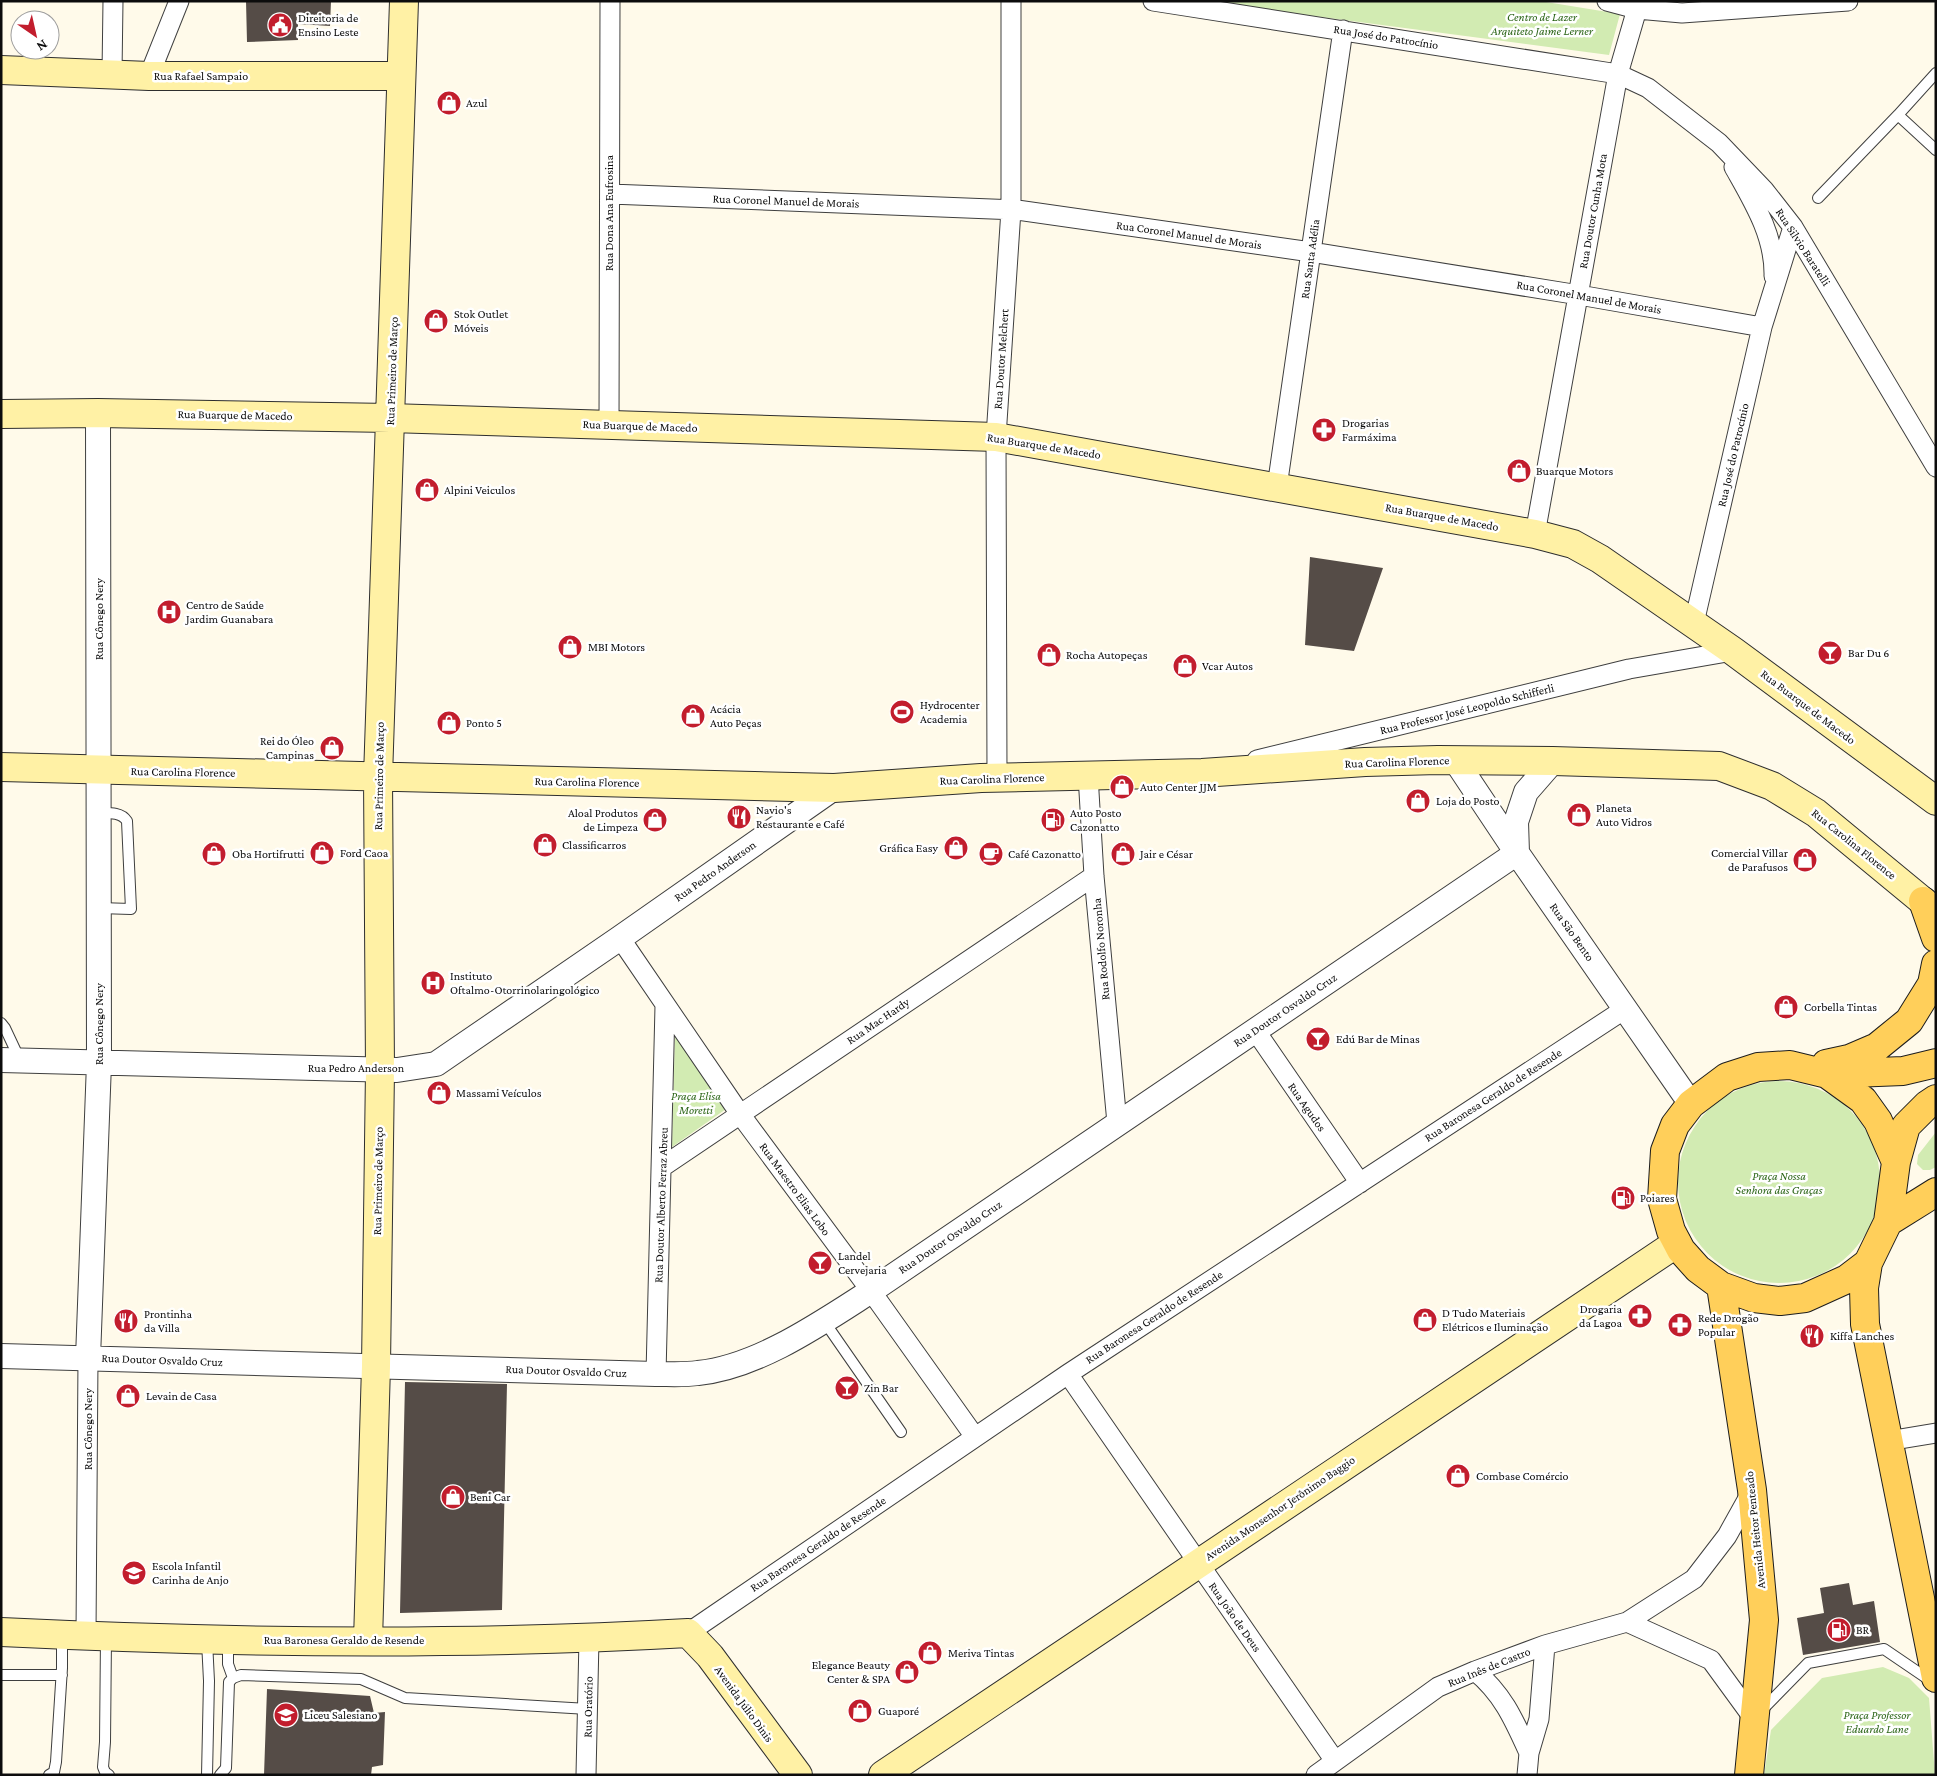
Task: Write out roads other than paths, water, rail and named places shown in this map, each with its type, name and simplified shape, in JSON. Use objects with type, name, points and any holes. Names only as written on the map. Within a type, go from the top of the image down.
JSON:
[{"type":"main road","name":"Rua Primeiro de Março","points":[[368,1641],[376,1366],[380,1070],[378,777],[404,1]]},
{"type":"main road","name":"Rua Rafael Sampaio","points":[[1,70],[149,76],[400,76]]},
{"type":"main road","name":"Rua Buarque de Macedo","points":[[1,414],[98,412],[390,418],[996,437],[1535,534],[1573,544],[1594,556],[1733,650],[1936,801]]},
{"type":"main road","name":"Rua Carolina Florence","points":[[1,767],[834,788],[997,778],[1202,773],[1364,762],[1455,760],[1552,761],[1719,766],[1772,786],[1816,812],[1929,906]]},
{"type":"main road","points":[[1929,906],[1936,938]]},
{"type":"main road","points":[[1818,1071],[1876,1047],[1909,1021],[1932,984],[1936,964]]},
{"type":"main road","points":[[1868,1263],[1847,1279],[1806,1298],[1780,1301],[1754,1298],[1721,1286],[1698,1269],[1677,1243],[1671,1231],[1662,1198],[1662,1175],[1666,1151],[1675,1126],[1691,1104],[1728,1077],[1758,1067],[1790,1065],[1818,1071],[1903,1071],[1936,1063]]},
{"type":"main road","points":[[1818,1071],[1863,1100],[1878,1121],[1896,1162]]},
{"type":"main road","points":[[1936,1099],[1927,1105],[1906,1126],[1896,1162],[1888,1222],[1868,1263],[1864,1288],[1865,1324],[1936,1678]]},
{"type":"main road","points":[[1888,1222],[1936,1192]]},
{"type":"main road","name":"Avenida Monsenhor Jerônimo Baggio","points":[[883,1775],[1677,1243]]},
{"type":"main road","name":"Avenida Heitor Penteado","points":[[1721,1286],[1752,1490],[1764,1620],[1749,1775]]},
{"type":"main road","name":"Rua Baronesa Geraldo de Resende","points":[[1,1632],[218,1639],[368,1641],[589,1639],[688,1634]]},
{"type":"main road","name":"Avenida Júlio Dinis","points":[[688,1634],[710,1656],[780,1763],[798,1775]]},
{"type":"street","points":[[112,73],[113,1]]},
{"type":"street","points":[[149,76],[179,1]]},
{"type":"street","name":"Rua Dona Ana Eufrosina","points":[[609,425],[610,1]]},
{"type":"street","name":"Rua Doutor Melchert","points":[[997,778],[996,437],[1011,210],[1011,1]]},
{"type":"street","name":"Rua José do Patrocínio","points":[[1153,1],[1618,74]]},
{"type":"street","points":[[1607,1],[1638,8],[1848,1]]},
{"type":"street","name":"Rua Doutor Cunha Mota","points":[[1535,534],[1618,74],[1638,8]]},
{"type":"street","name":"Rua Santa Adélia","points":[[1277,487],[1343,30]]},
{"type":"street","name":"Rua Silvio Baratelli","points":[[1618,74],[1648,88],[1719,143],[1764,190],[1793,227],[1936,467]]},
{"type":"street","name":"Rua José do Patrocínio","points":[[1719,143],[1764,222],[1774,264],[1773,287]]},
{"type":"street","name":"Rua Coronel Manuel de Morais","points":[[610,194],[1011,210],[1311,252],[1579,295],[1762,327]]},
{"type":"street","name":"Rua José do Patrocínio","points":[[1694,623],[1762,327],[1793,227]]},
{"type":"street","name":"Rua Cônego Nery","points":[[85,1635],[88,1358],[99,1063],[98,412]]},
{"type":"street","name":"Rua Professor José Leopoldo Schifferli","points":[[1202,773],[1629,669],[1733,650]]},
{"type":"street","name":"Rua São Bento","points":[[1455,760],[1691,1104]]},
{"type":"street","points":[[1517,853],[1516,822],[1526,792],[1552,761]]},
{"type":"street","name":"Rua Rodolfo Noronha","points":[[1088,776],[1094,876],[1117,1122]]},
{"type":"street","name":"Rua Pedro Anderson","points":[[10,1060],[380,1070],[397,1070],[436,1064],[834,788]]},
{"type":"street","name":"Rua Doutor Osvaldo Cruz","points":[[1,1356],[656,1374],[699,1373],[738,1364],[795,1339],[871,1291],[1117,1122],[1517,853]]},
{"type":"street","name":"Rua Mac Hardy","points":[[662,1167],[1094,876]]},
{"type":"street","name":"Rua Maestro Elias Lobo","points":[[620,938],[740,1114],[871,1291],[975,1437]]},
{"type":"street","name":"Rua Doutor Alberto Ferraz Abreu","points":[[656,1374],[665,1006]]},
{"type":"street","name":"Rua Baronesa Geraldo de Resende","points":[[688,1634],[1068,1374],[1625,1009]]},
{"type":"street","name":"Rua Agudos","points":[[1255,1030],[1360,1183]]},
{"type":"street","name":"Rua João de Deus","points":[[1068,1374],[1197,1564],[1335,1761]]},
{"type":"street","points":[[1888,1441],[1936,1433]]},
{"type":"street","name":"Rua Inês de Castro","points":[[1316,1775],[1438,1687],[1545,1644],[1627,1622],[1694,1579],[1727,1536],[1752,1490]]},
{"type":"street","points":[[1627,1622],[1711,1660],[1754,1719]]},
{"type":"street","name":"Rua Oratório","points":[[586,1775],[589,1639]]},
{"type":"street","points":[[1527,1775],[1529,1753],[1539,1719],[1545,1644]]},
{"type":"street","points":[[1475,1671],[1491,1684],[1510,1711],[1529,1753]]},
{"type":"lane","points":[[1818,198],[1936,73]]},
{"type":"lane","points":[[1898,115],[1936,150]]},
{"type":"lane","points":[[98,813],[120,815],[128,821],[131,909],[99,908]]},
{"type":"lane","points":[[1,1023],[5,1028],[10,1060]]},
{"type":"lane","points":[[824,1321],[901,1432]]},
{"type":"lane","points":[[49,1775],[54,1772],[56,1762],[62,1676],[85,1635]]},
{"type":"lane","points":[[85,1635],[105,1742],[103,1767],[109,1775]]},
{"type":"lane","points":[[218,1639],[234,1678]]},
{"type":"lane","points":[[207,1775],[209,1681],[218,1639]]},
{"type":"lane","points":[[1754,1719],[1808,1663],[1884,1649],[1936,1684]]},
{"type":"lane","points":[[1,1675],[62,1676]]},
{"type":"lane","points":[[220,1775],[226,1768],[229,1682],[241,1675],[361,1679],[405,1698],[588,1709]]},
{"type":"place","name":"Direitoria de Ensino Leste","points":[[280,25]]},
{"type":"place","name":"Azul","points":[[449,103]]},
{"type":"place","name":"Stok Outlet Móveis","points":[[436,321]]},
{"type":"place","name":"Drogarias Farmáxima","points":[[1324,430]]},
{"type":"place","name":"Buarque Motors","points":[[1519,471]]},
{"type":"place","name":"Alpini Veiculos","points":[[427,490]]},
{"type":"place","name":"Centro de Saúde Jardim Guanabara","points":[[169,612]]},
{"type":"place","name":"MBI Motors","points":[[570,647]]},
{"type":"place","name":"Bar Du 6","points":[[1830,653]]},
{"type":"place","name":"Rocha Autopeças","points":[[1049,655]]},
{"type":"place","name":"Vcar Autos","points":[[1185,666]]},
{"type":"place","name":"Hydrocenter Academia","points":[[902,712]]},
{"type":"place","name":"Acácia Auto Peças","points":[[693,716]]},
{"type":"place","name":"Ponto 5","points":[[449,723]]},
{"type":"place","name":"Rei do Óleo Campinas","points":[[332,748]]},
{"type":"place","name":"Auto Center JJM","points":[[1122,787]]},
{"type":"place","name":"Loja do Posto","points":[[1418,801]]},
{"type":"place","name":"Planeta Auto Vidros","points":[[1579,815]]},
{"type":"place","name":"Navio's Restaurante e Café","points":[[739,817]]},
{"type":"place","name":"Aloal Produtos de Limpeza","points":[[655,820]]},
{"type":"place","name":"Auto Posto Cazonatto","points":[[1053,820]]},
{"type":"place","name":"Classificarros","points":[[545,845]]},
{"type":"place","name":"Gráfica Easy","points":[[956,848]]},
{"type":"place","name":"Ford Caoa","points":[[322,853]]},
{"type":"place","name":"Oba Hortifrutti","points":[[214,854]]},
{"type":"place","name":"Café Cazonatto","points":[[991,854]]},
{"type":"place","name":"Jair e César","points":[[1123,854]]},
{"type":"place","name":"Comercial Villar de Parafusos","points":[[1805,860]]},
{"type":"place","name":"Instituto Oftalmo-Otorrinolaringológico","points":[[433,983]]},
{"type":"place","name":"Corbella Tintas","points":[[1786,1007]]},
{"type":"place","name":"Edú Bar de Minas","points":[[1318,1039]]},
{"type":"place","name":"Massami Veículos","points":[[439,1093]]},
{"type":"place","name":"Poiares","points":[[1623,1198]]},
{"type":"place","name":"Landel Cervejaria","points":[[820,1263]]},
{"type":"place","name":"Drogaria da Lagoa","points":[[1640,1316]]},
{"type":"place","name":"D Tudo Materiais Elétricos e Iluminação","points":[[1425,1320]]},
{"type":"place","name":"Prontinha da Villa","points":[[126,1321]]},
{"type":"place","name":"Rede Drogão Popular","points":[[1680,1325]]},
{"type":"place","name":"Kiffa Lanches","points":[[1812,1336]]},
{"type":"place","name":"Zin Bar","points":[[847,1388]]},
{"type":"place","name":"Levain de Casa","points":[[128,1396]]},
{"type":"place","name":"Combase Comércio","points":[[1458,1476]]},
{"type":"place","name":"Beni Car","points":[[453,1497]]},
{"type":"place","name":"Escola Infantil Carinha de Anjo","points":[[134,1573]]},
{"type":"place","name":"BR","points":[[1839,1630]]},
{"type":"place","name":"Meriva Tintas","points":[[930,1653]]},
{"type":"place","name":"Elegance Beauty Center & SPA","points":[[907,1672]]},
{"type":"place","name":"Guaporé","points":[[860,1711]]},
{"type":"place","name":"Liceu Salesiano","points":[[286,1715]]},
{"type":"park label","name":"Centro de Lazer Arquiteto Jaime Lerner","points":[[1542,24]]},
{"type":"park label","name":"Praça Elisa Moretti","points":[[696,1103]]},
{"type":"park label","name":"Praça Nossa Senhora das Graças","points":[[1779,1183]]},
{"type":"park label","name":"Praça Professor Eduardo Lane","points":[[1877,1722]]}]
